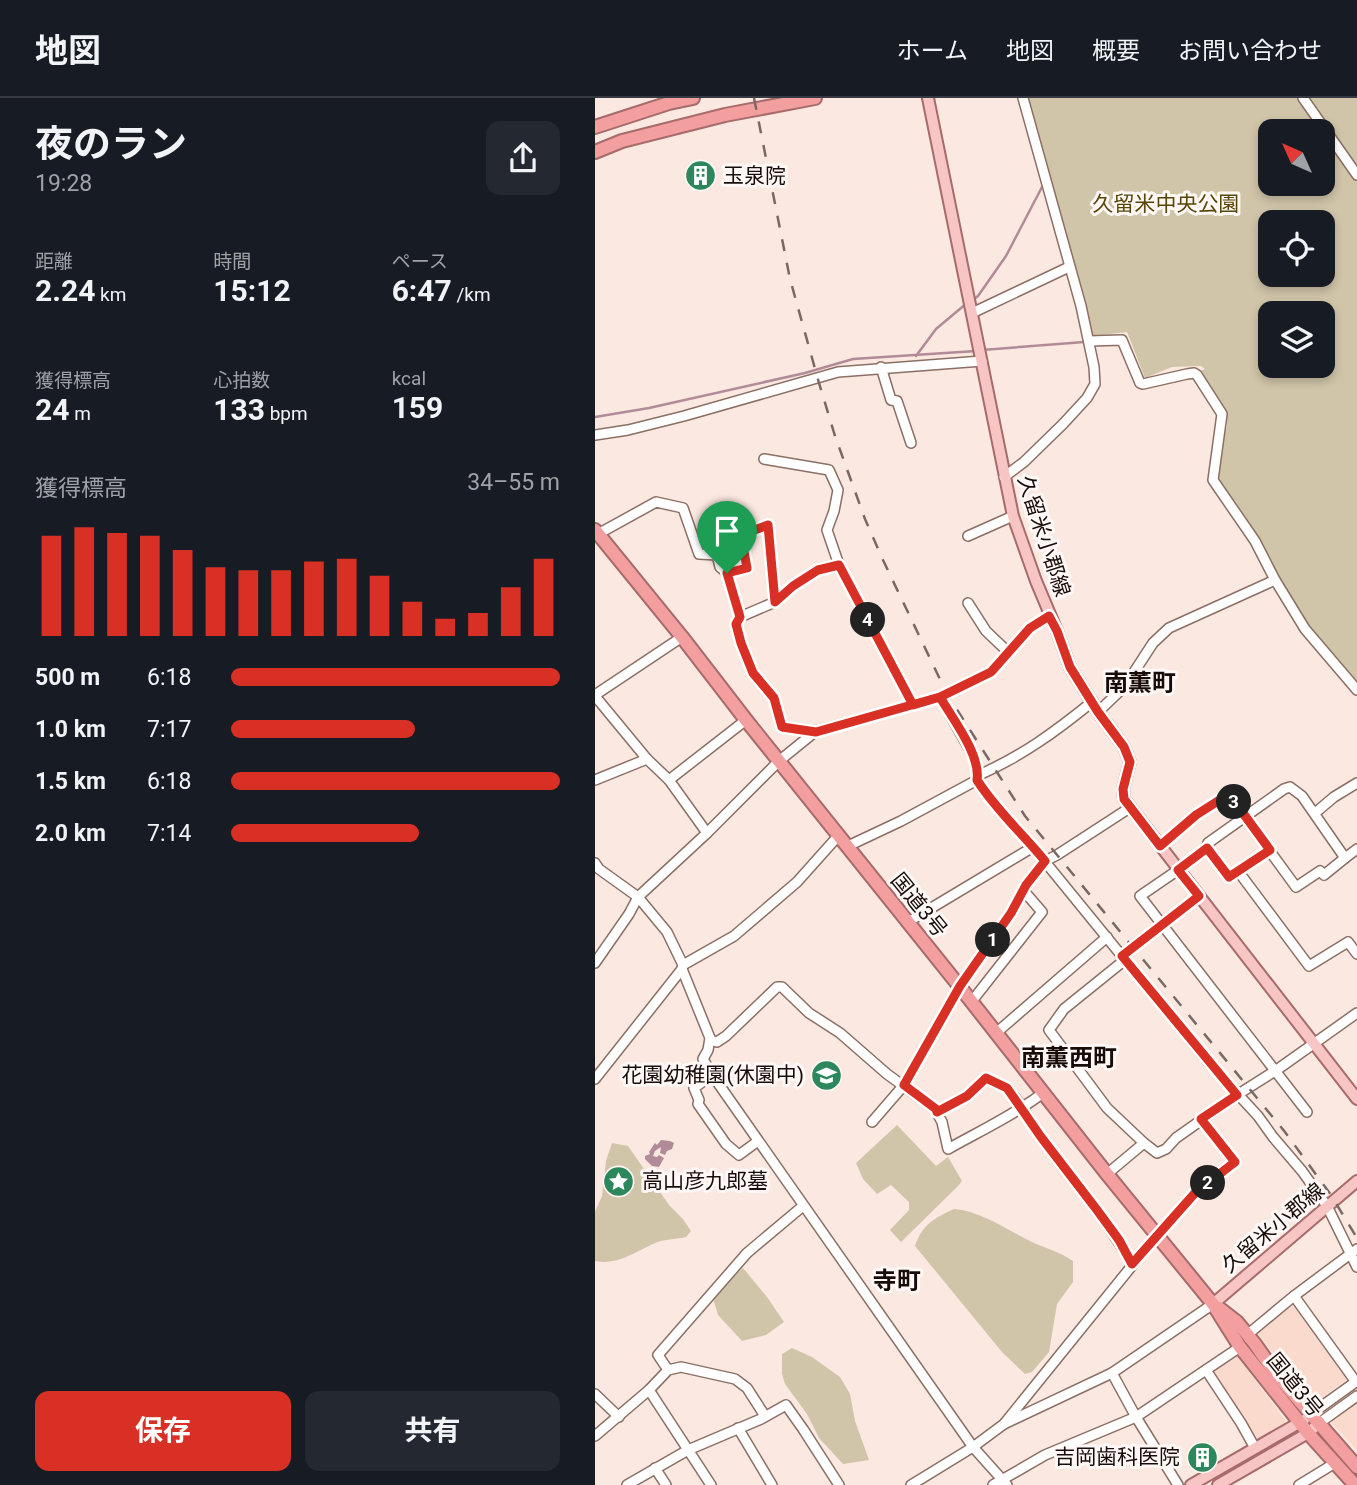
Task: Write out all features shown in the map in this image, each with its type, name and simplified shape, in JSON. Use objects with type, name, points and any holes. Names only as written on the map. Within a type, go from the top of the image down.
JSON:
[{"type":"highway","points":[[595,127],[693,98]]},
{"type":"highway","points":[[595,152],[622,141],[725,115],[814,98]]},
{"type":"highway","name":"国道3号","points":[[597,532],[1213,1304],[1240,1347],[1309,1423],[1357,1467]]},
{"type":"highway","name":"国道3号","points":[[1213,1304],[1237,1322],[1276,1374],[1335,1463],[1355,1485]]},
{"type":"main road","name":"久留米小郡線","points":[[928,98],[1013,516],[1070,667],[1124,747],[1130,762],[1123,789],[1124,799],[1357,1100]]},
{"type":"main road","name":"久留米小郡線","points":[[1213,1304],[1357,1181]]},
{"type":"main road","points":[[1191,1485],[1255,1448],[1309,1423]]},
{"type":"main road","points":[[1218,1485],[1309,1423]]},
{"type":"street","points":[[1004,477],[1024,462],[1087,398],[1095,384],[1081,306],[1023,98]]},
{"type":"street","points":[[1303,98],[1357,175]]},
{"type":"street","points":[[972,313],[1069,267]]},
{"type":"street","points":[[1089,341],[1122,340],[1140,383],[1143,384],[1187,374],[1197,375],[1222,414],[1213,480],[1255,541],[1305,629],[1357,690]]},
{"type":"street","points":[[595,435],[684,416],[838,372],[982,361]]},
{"type":"street","points":[[881,367],[891,400],[897,401],[911,443]]},
{"type":"street","points":[[764,460],[829,470],[838,490],[827,530],[839,565],[913,705]]},
{"type":"street","points":[[597,532],[656,502],[683,508],[699,554],[717,555],[720,567],[727,573],[740,617]]},
{"type":"street","points":[[968,536],[1013,516]]},
{"type":"street","points":[[727,573],[747,568],[741,535],[768,525],[775,602]]},
{"type":"street","points":[[816,732],[782,727],[774,698],[753,673],[736,624],[740,617],[775,602],[818,570],[839,565]]},
{"type":"street","points":[[1098,712],[1125,686],[1153,643],[1169,628],[1275,580]]},
{"type":"street","points":[[968,603],[986,631],[1008,652]]},
{"type":"street","points":[[596,957],[629,914],[638,897],[779,761],[816,732],[940,697],[991,672],[1030,628],[1049,616]]},
{"type":"street","points":[[682,637],[595,696],[647,759],[669,780],[707,833]]},
{"type":"street","points":[[940,697],[974,757],[978,778],[1000,813],[1045,861],[1302,1171],[1328,1206],[1354,1251],[1357,1267]]},
{"type":"street","points":[[848,846],[901,821],[1013,759],[1092,702]]},
{"type":"street","points":[[669,780],[746,720]]},
{"type":"street","points":[[595,780],[647,759]]},
{"type":"street","points":[[1315,814],[1334,797],[1357,783]]},
{"type":"street","points":[[1307,1112],[1140,896],[1207,848],[1208,843],[1290,787],[1302,796],[1345,858]]},
{"type":"street","points":[[1160,846],[1196,815],[1229,794],[1296,887],[1320,871],[1324,875],[1357,849]]},
{"type":"street","points":[[872,1122],[904,1085],[960,986],[1045,861],[1131,807]]},
{"type":"street","points":[[595,1079],[683,967],[734,936],[797,882],[839,835]]},
{"type":"street","points":[[908,922],[1033,847]]},
{"type":"street","points":[[1207,848],[1229,877],[1270,850]]},
{"type":"street","points":[[596,868],[638,897],[667,932],[710,1040],[703,1059],[712,1075],[973,1447],[1005,1482]]},
{"type":"street","points":[[1238,871],[1309,966],[1348,942],[1357,954]]},
{"type":"street","points":[[972,1001],[1042,912],[1023,890]]},
{"type":"street","points":[[1199,896],[1161,924],[1064,1009],[1049,1030],[1107,1108],[1157,1153],[1166,1149],[1201,1119],[1357,1013]]},
{"type":"street","points":[[996,1033],[1107,937]]},
{"type":"street","points":[[710,1040],[717,1042],[726,1036],[777,987],[782,987],[809,1013],[840,1033],[887,1074],[936,1109],[948,1149],[1022,1108],[1043,1093]]},
{"type":"street","points":[[712,1075],[694,1088],[698,1104],[726,1144],[739,1155],[758,1141]]},
{"type":"street","points":[[937,1112],[967,1096],[986,1078],[1007,1088],[1104,1220],[1132,1264]]},
{"type":"street","points":[[1004,1424],[1132,1264],[1195,1193],[1235,1162],[1201,1119]]},
{"type":"street","points":[[1107,1174],[1144,1143]]},
{"type":"street","points":[[668,1370],[658,1355],[747,1253],[803,1206]]},
{"type":"street","points":[[1247,1335],[1354,1251]]},
{"type":"street","points":[[1294,1296],[1356,1382],[1309,1423]]},
{"type":"street","points":[[911,1485],[973,1447],[1004,1424],[1111,1373],[1213,1304]]},
{"type":"street","points":[[993,1485],[1005,1482],[1045,1455],[1136,1417],[1240,1347]]},
{"type":"street","points":[[595,1436],[668,1370],[681,1367],[735,1379],[747,1388],[765,1416]]},
{"type":"street","points":[[1206,1370],[1255,1448]]},
{"type":"street","points":[[1111,1373],[1178,1485]]},
{"type":"street","points":[[649,1390],[711,1485]]},
{"type":"street","points":[[595,1394],[619,1417]]},
{"type":"street","points":[[1309,1423],[1357,1396]]},
{"type":"street","points":[[627,1485],[688,1450],[786,1405],[839,1485]]},
{"type":"street","points":[[738,1428],[772,1485]]},
{"type":"street","points":[[1299,1485],[1335,1463]]},
{"type":"street","points":[[655,1468],[666,1485]]},
{"type":"shaded area","points":[[661,1140],[674,1143],[665,1155],[660,1153],[661,1147],[655,1151],[653,1156],[664,1158],[659,1167],[652,1166],[645,1156],[650,1154],[655,1143],[657,1145]]},
{"type":"shaded area","points":[[1294,1300],[1350,1377],[1315,1403],[1306,1396],[1255,1330]]},
{"type":"shaded area","points":[[1235,1353],[1285,1420],[1284,1427],[1256,1444],[1208,1370]]},
{"type":"shaded area","points":[[1357,1403],[1357,1450],[1331,1422]]},
{"type":"green space","name":"久留米中央公園","points":[[1027,98],[1357,98],[1357,683],[1307,624],[1284,590],[1272,561],[1257,536],[1220,482],[1218,465],[1227,425],[1225,412],[1198,372],[1205,369],[1201,366],[1172,367],[1145,378],[1127,332],[1094,336],[1090,332]]},
{"type":"green space","points":[[897,1125],[936,1166],[948,1157],[962,1181],[901,1242],[890,1230],[909,1210],[909,1202],[891,1185],[877,1194],[863,1179],[856,1163]]},
{"type":"green space","points":[[612,1143],[628,1146],[669,1205],[691,1231],[686,1237],[658,1242],[620,1259],[595,1261],[595,1212],[602,1196],[606,1161]]},
{"type":"green space","points":[[954,1209],[985,1217],[1073,1261],[1073,1282],[1057,1304],[1049,1352],[1032,1372],[1025,1374],[1002,1352],[915,1246],[930,1223]]},
{"type":"green space","points":[[743,1268],[784,1322],[766,1335],[742,1341],[718,1315],[712,1295]]},
{"type":"green space","points":[[792,1348],[812,1357],[840,1377],[850,1394],[855,1421],[869,1460],[843,1464],[819,1438],[807,1414],[785,1384],[782,1374],[782,1354]]},
{"type":"waterway","points":[[973,300],[1006,256],[1042,187]]},
{"type":"waterway","points":[[916,356],[936,329],[967,303]]},
{"type":"waterway","points":[[982,350],[1084,342]]},
{"type":"waterway","points":[[595,417],[649,408],[805,373],[853,359],[976,351]]},
{"type":"railway","points":[[754,98],[790,279],[835,436],[865,519],[947,694],[1025,816],[1285,1132],[1331,1195],[1357,1238]]},
{"type":"place","name":"玉泉院","points":[[700,176]]},
{"type":"place","name":"花園幼稚園(休園中)","points":[[827,1075]]},
{"type":"place","name":"高山彦九郎墓","points":[[619,1181]]},
{"type":"place","name":"吉岡歯科医院","points":[[1203,1457]]},
{"type":"district","name":"南薫町","points":[[1140,683]]},
{"type":"district","name":"南薫西町","points":[[1069,1058]]},
{"type":"district","name":"寺町","points":[[897,1281]]},
{"type":"route","points":[[727,573],[740,617],[736,624],[741,643],[753,673],[774,698],[782,727],[816,732],[913,705],[931,699],[940,697],[974,757],[977,780],[1000,813],[1045,861],[1026,885],[1011,913],[960,986],[904,1085],[937,1112],[967,1096],[986,1078],[1007,1088],[1119,1240],[1132,1264],[1195,1193],[1235,1162],[1201,1119],[1237,1095],[1122,956],[1199,896],[1178,870],[1207,848],[1229,877],[1270,850],[1229,794],[1196,815],[1160,846],[1124,799],[1123,789],[1130,762],[1124,747],[1070,667],[1049,616],[1030,628],[991,672],[940,697],[913,705],[839,565],[818,570],[775,602],[768,525],[741,535],[747,568],[727,573]]}]
